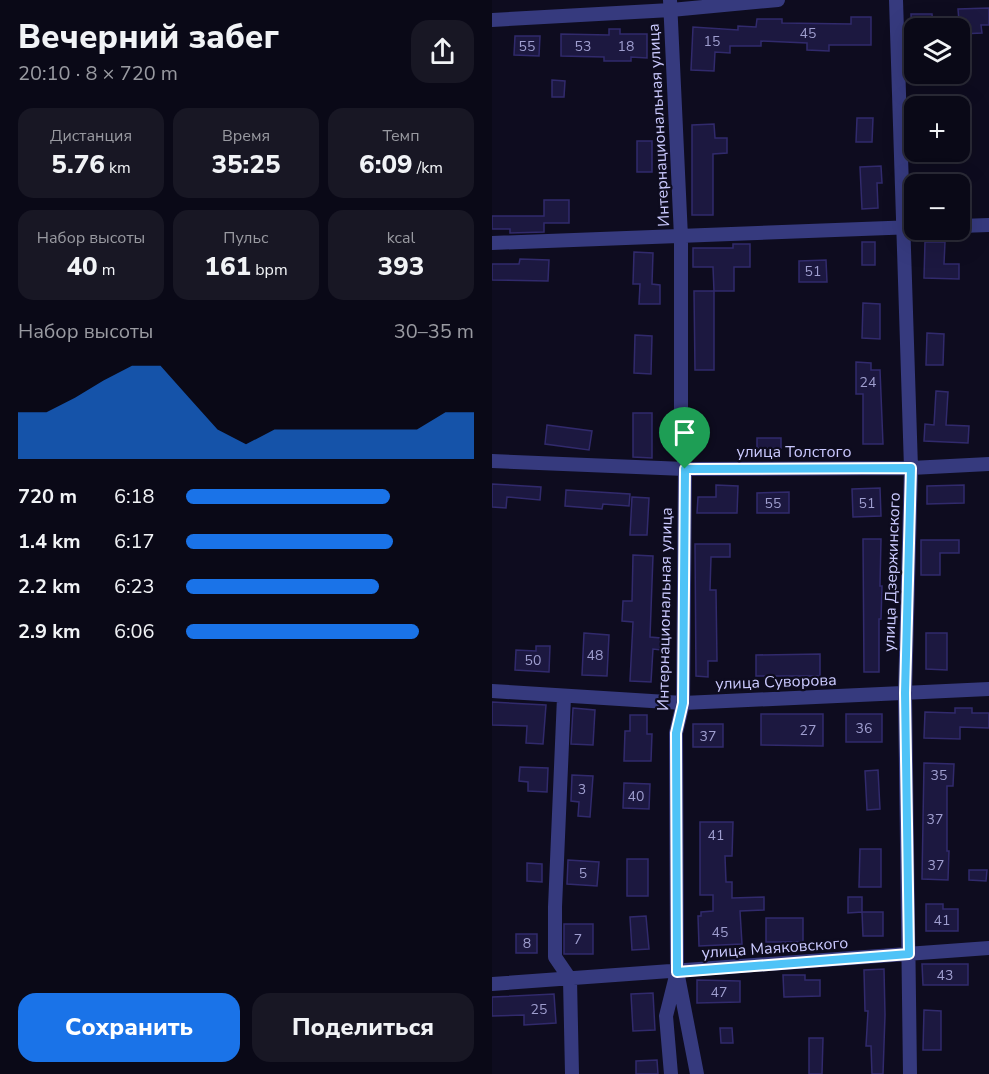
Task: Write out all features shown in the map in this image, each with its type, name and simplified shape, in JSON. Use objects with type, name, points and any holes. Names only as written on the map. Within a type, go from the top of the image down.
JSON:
[{"type":"street","points":[[492,20],[671,5],[778,0]]},
{"type":"street","name":"улица Дзержинского","points":[[896,0],[906,174]]},
{"type":"street","name":"Интернациональная улица","points":[[671,5],[681,237],[681,437],[685,469],[683,703],[676,733],[677,972],[666,1016],[671,1074]]},
{"type":"street","points":[[970,226],[989,225]]},
{"type":"street","points":[[492,243],[904,227]]},
{"type":"street","name":"улица Дзержинского","points":[[909,240],[911,468],[905,693],[910,1074]]},
{"type":"street","name":"улица Толстого","points":[[492,461],[685,469],[911,468],[989,464]]},
{"type":"street","name":"улица Суворова","points":[[492,691],[683,703],[989,689]]},
{"type":"street","points":[[564,696],[555,957],[570,979],[572,1074]]},
{"type":"street","name":"улица Маяковского","points":[[492,984],[989,948]]},
{"type":"street","points":[[677,972],[697,1074]]},
{"type":"building","points":[[989,8],[989,25],[981,25],[982,33],[970,34],[970,18],[959,18],[958,9]]},
{"type":"building","points":[[911,14],[932,14],[932,18],[911,18]]},
{"type":"building","points":[[851,17],[871,17],[871,45],[829,45],[829,51],[807,50],[807,43],[761,41],[761,46],[730,46],[730,53],[715,52],[714,71],[691,70],[693,27],[738,30],[738,26],[756,27],[757,19],[782,19],[782,23],[851,24]]},
{"type":"building","points":[[609,29],[620,29],[620,34],[647,34],[647,58],[631,57],[631,61],[604,61],[604,57],[561,56],[561,34],[609,35]]},
{"type":"building","points":[[515,36],[540,36],[539,56],[514,55]]},
{"type":"building","points":[[552,80],[565,81],[564,97],[552,97]]},
{"type":"building","points":[[857,118],[873,118],[872,142],[856,142]]},
{"type":"building","points":[[714,124],[715,138],[727,138],[727,153],[713,154],[713,215],[692,215],[692,125]]},
{"type":"building","points":[[637,141],[652,141],[652,172],[637,172]]},
{"type":"building","points":[[881,166],[882,183],[877,183],[878,208],[862,209],[860,167]]},
{"type":"building","points":[[924,173],[949,173],[949,174]]},
{"type":"building","points":[[544,200],[569,200],[569,223],[544,223],[544,232],[510,233],[510,229],[492,229],[492,216],[544,216]]},
{"type":"building","points":[[862,242],[875,242],[875,265],[862,265]]},
{"type":"building","points":[[925,242],[945,242],[944,264],[959,264],[959,279],[924,278]]},
{"type":"building","points":[[733,244],[750,244],[750,267],[734,267],[734,291],[714,291],[713,267],[693,267],[693,248],[733,248]]},
{"type":"building","points":[[634,252],[653,253],[652,284],[660,285],[660,304],[639,304],[640,284],[633,284]]},
{"type":"building","points":[[520,259],[549,260],[548,281],[492,280],[492,264],[519,264]]},
{"type":"building","points":[[826,260],[827,282],[799,282],[799,261]]},
{"type":"building","points":[[694,291],[714,291],[714,370],[695,370]]},
{"type":"building","points":[[863,303],[880,304],[880,339],[862,338]]},
{"type":"building","points":[[927,333],[944,334],[943,365],[926,365]]},
{"type":"building","points":[[635,335],[652,336],[651,374],[634,373]]},
{"type":"building","points":[[856,362],[871,363],[871,370],[880,370],[883,444],[863,444],[863,394],[856,394]]},
{"type":"building","points":[[936,391],[948,392],[946,425],[969,426],[968,443],[924,441],[925,424],[934,425]]},
{"type":"building","points":[[633,413],[652,413],[652,458],[633,457]]},
{"type":"building","points":[[547,425],[592,431],[589,450],[545,444]]},
{"type":"building","points":[[757,438],[781,438],[781,448],[757,448]]},
{"type":"building","points":[[492,484],[541,487],[540,500],[507,497],[506,508],[492,507]]},
{"type":"building","points":[[716,485],[738,486],[737,513],[697,513],[698,497],[716,497]]},
{"type":"building","points":[[964,485],[964,503],[927,504],[927,486]]},
{"type":"building","points":[[880,488],[881,516],[853,517],[852,489]]},
{"type":"building","points":[[566,490],[630,494],[629,506],[603,504],[602,509],[565,506]]},
{"type":"building","points":[[789,492],[789,513],[757,513],[757,493]]},
{"type":"building","points":[[632,497],[649,498],[647,535],[630,535]]},
{"type":"building","points":[[863,539],[881,539],[879,672],[864,672]]},
{"type":"building","points":[[921,540],[959,540],[959,553],[940,553],[940,575],[921,575]]},
{"type":"building","points":[[695,544],[730,544],[730,557],[711,557],[710,590],[716,590],[717,661],[708,661],[708,677],[696,676]]},
{"type":"building","points":[[633,555],[653,556],[650,637],[661,638],[661,650],[653,649],[651,682],[630,681],[633,622],[622,621],[623,601],[632,601]]},
{"type":"building","points":[[584,633],[609,635],[607,676],[582,675]]},
{"type":"building","points":[[926,633],[947,633],[947,670],[926,669]]},
{"type":"building","points":[[536,646],[550,646],[549,672],[515,670],[516,650],[536,651]]},
{"type":"building","points":[[820,654],[820,676],[756,676],[756,655]]},
{"type":"building","points":[[492,702],[546,705],[543,744],[526,743],[527,726],[492,725]]},
{"type":"building","points":[[573,708],[595,710],[593,745],[571,744]]},
{"type":"building","points":[[955,708],[972,708],[972,713],[989,713],[989,728],[960,727],[960,739],[924,738],[925,712],[955,713]]},
{"type":"building","points":[[761,714],[823,714],[823,746],[761,745]]},
{"type":"building","points":[[846,714],[882,714],[882,742],[846,742]]},
{"type":"building","points":[[630,715],[647,715],[647,734],[652,734],[651,761],[624,761],[625,731],[630,731]]},
{"type":"building","points":[[693,724],[723,724],[723,747],[693,747]]},
{"type":"building","points":[[924,763],[954,764],[953,786],[947,786],[948,880],[922,879]]},
{"type":"building","points":[[520,767],[548,768],[547,792],[528,791],[528,782],[519,781]]},
{"type":"building","points":[[878,770],[880,809],[867,810],[865,771]]},
{"type":"building","points":[[572,775],[593,776],[590,817],[578,816],[579,802],[571,801]]},
{"type":"building","points":[[624,783],[650,784],[649,809],[623,808]]},
{"type":"building","points":[[700,822],[733,822],[732,856],[725,856],[726,882],[732,882],[732,898],[764,897],[764,910],[740,911],[742,944],[699,946],[698,916],[701,916],[701,912],[713,911],[713,895],[700,895]]},
{"type":"building","points":[[860,849],[881,849],[881,887],[859,887]]},
{"type":"building","points":[[627,859],[648,859],[648,896],[627,896]]},
{"type":"building","points":[[568,860],[599,862],[597,886],[567,884]]},
{"type":"building","points":[[527,863],[542,864],[542,882],[527,881]]},
{"type":"building","points":[[969,870],[987,870],[986,881],[969,880]]},
{"type":"building","points":[[848,897],[862,897],[862,912],[848,913]]},
{"type":"building","points":[[926,904],[943,904],[943,909],[958,909],[958,931],[926,931]]},
{"type":"building","points":[[862,912],[883,912],[883,936],[863,936]]},
{"type":"building","points":[[646,916],[649,949],[632,950],[630,917]]},
{"type":"building","points":[[766,918],[803,918],[803,942],[766,942]]},
{"type":"building","points":[[564,924],[593,924],[593,954],[564,954]]},
{"type":"building","points":[[516,934],[537,934],[537,953],[516,953]]},
{"type":"building","points":[[922,964],[968,964],[968,985],[923,985]]},
{"type":"building","points":[[884,969],[883,1074],[872,1074],[871,1046],[866,1046],[868,1011],[865,1011],[864,970]]},
{"type":"building","points":[[783,975],[805,975],[805,980],[820,980],[820,996],[784,997]]},
{"type":"building","points":[[697,980],[740,981],[740,1002],[697,1003]]},
{"type":"building","points":[[653,993],[655,1030],[633,1031],[631,994]]},
{"type":"building","points":[[554,994],[556,1023],[524,1025],[524,1015],[492,1016],[492,997]]},
{"type":"building","points":[[924,1010],[941,1011],[941,1050],[923,1050]]},
{"type":"building","points":[[720,1028],[732,1028],[733,1043],[721,1043]]},
{"type":"building","points":[[809,1038],[823,1038],[822,1074],[809,1074]]},
{"type":"building","points":[[657,1060],[658,1074],[636,1074],[636,1061]]},
{"type":"route","points":[[911,468],[905,693],[909,954],[677,972],[676,733],[683,703],[685,469],[911,468]]}]
